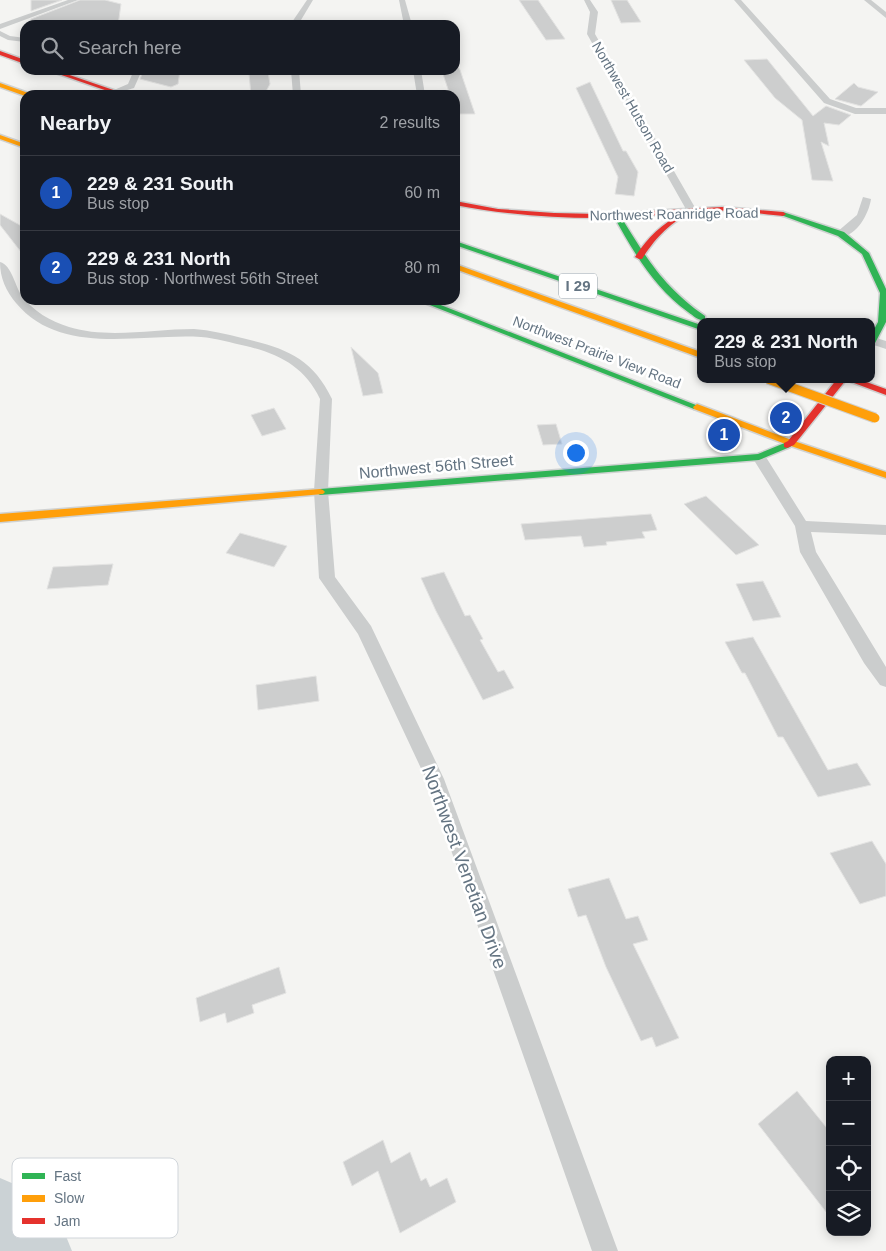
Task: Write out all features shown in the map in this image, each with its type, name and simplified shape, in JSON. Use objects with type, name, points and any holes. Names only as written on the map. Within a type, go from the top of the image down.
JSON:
[{"type":"main road","points":[[0,53],[20,60]]},
{"type":"main road","points":[[65,75],[109,90]]},
{"type":"main road","points":[[0,85],[20,92]]},
{"type":"main road","points":[[0,137],[20,144]]},
{"type":"main road","name":"Northwest Roanridge Road","points":[[460,203],[526,214],[617,215],[747,210],[789,214],[841,234],[865,253],[884,293],[882,322],[875,336]]},
{"type":"main road","points":[[639,257],[648,241],[658,229],[692,211]]},
{"type":"main road","points":[[617,215],[639,257],[670,297],[702,318]]},
{"type":"main road","name":"I 29","points":[[460,245],[697,327]]},
{"type":"main road","name":"I 29","points":[[460,268],[697,354]]},
{"type":"main road","name":"Northwest Prairie View Road","points":[[434,305],[791,444],[886,475]]},
{"type":"main road","points":[[779,383],[880,420]]},
{"type":"main road","points":[[791,444],[839,383]]},
{"type":"main road","points":[[860,383],[886,392]]},
{"type":"main road","name":"Northwest 56th Street","points":[[0,518],[758,457],[791,444]]},
{"type":"street","points":[[20,38],[1,32],[12,21],[75,0]]},
{"type":"street","points":[[297,20],[310,0]]},
{"type":"street","points":[[402,0],[407,20]]},
{"type":"street","name":"Northwest Hutson Road","points":[[587,0],[594,12],[592,34],[692,211]]},
{"type":"street","points":[[737,0],[827,101],[842,108],[886,111]]},
{"type":"street","points":[[867,0],[886,16]]},
{"type":"street","points":[[126,90],[131,86],[136,75]]},
{"type":"street","points":[[296,75],[298,90]]},
{"type":"street","points":[[418,75],[420,90]]},
{"type":"street","points":[[841,234],[856,223],[866,212],[866,199]]},
{"type":"street","name":"Northwest Venetian Drive","points":[[0,265],[20,301]]},
{"type":"street","name":"Northwest Venetian Drive","points":[[24,305],[54,326],[90,333],[129,336],[210,334],[266,347],[300,363],[312,373],[321,385],[326,399],[322,491],[327,578],[365,631],[435,779],[605,1251]]},
{"type":"street","points":[[758,457],[802,526],[808,552],[870,658],[886,680]]},
{"type":"street","points":[[802,526],[886,530]]},
{"type":"building","points":[[31,0],[62,0],[31,11]]},
{"type":"building","points":[[80,0],[105,0],[121,4],[119,20],[31,19]]},
{"type":"building","points":[[519,0],[538,0],[565,39],[546,40]]},
{"type":"building","points":[[611,0],[627,0],[641,22],[621,23]]},
{"type":"building","points":[[767,59],[813,116],[826,106],[851,115],[839,125],[824,123],[829,146],[821,142],[833,181],[812,180],[802,120],[775,98],[744,60]]},
{"type":"building","points":[[460,70],[475,114],[460,114],[460,90],[448,90],[443,75],[460,75]]},
{"type":"building","points":[[142,75],[179,75],[178,84],[171,87],[140,79]]},
{"type":"building","points":[[249,75],[268,75],[270,84],[267,90],[251,90]]},
{"type":"building","points":[[590,82],[623,151],[626,151],[638,172],[634,196],[615,194],[618,177],[576,88]]},
{"type":"building","points":[[854,83],[858,87],[878,92],[861,106],[835,99]]},
{"type":"building","points":[[0,214],[20,225],[20,251],[0,225]]},
{"type":"building","points":[[351,347],[378,373],[383,393],[363,396]]},
{"type":"building","points":[[274,408],[286,429],[262,436],[251,415]]},
{"type":"building","points":[[556,424],[562,444],[543,445],[537,425]]},
{"type":"building","points":[[706,496],[759,545],[736,555],[684,504]]},
{"type":"building","points":[[651,514],[657,530],[642,532],[645,538],[606,542],[607,545],[584,547],[581,536],[525,540],[521,524]]},
{"type":"building","points":[[240,533],[287,546],[274,567],[226,553]]},
{"type":"building","points":[[113,564],[108,585],[47,589],[53,567]]},
{"type":"building","points":[[444,572],[465,616],[470,615],[483,639],[480,640],[498,672],[504,670],[514,688],[483,700],[436,611],[421,578]]},
{"type":"building","points":[[763,581],[781,617],[753,621],[736,584]]},
{"type":"building","points":[[753,637],[828,770],[857,763],[871,785],[818,797],[783,737],[778,737],[745,673],[742,673],[725,642]]},
{"type":"building","points":[[316,676],[319,701],[258,710],[256,685]]},
{"type":"building","points":[[872,841],[886,864],[886,896],[860,904],[830,853]]},
{"type":"building","points":[[609,878],[626,919],[638,916],[648,940],[633,944],[679,1038],[656,1047],[652,1037],[641,1041],[606,967],[586,915],[578,917],[568,889]]},
{"type":"building","points":[[279,967],[286,993],[252,1005],[254,1013],[227,1023],[225,1013],[200,1022],[196,998]]},
{"type":"building","points":[[797,1091],[826,1127],[826,1212],[758,1124]]},
{"type":"building","points":[[383,1140],[391,1163],[410,1152],[421,1181],[426,1178],[430,1187],[447,1178],[456,1202],[400,1233],[378,1171],[352,1186],[343,1162]]},
{"type":"waterway","points":[[0,1208],[12,1221]]},
{"type":"waterway","points":[[29,1238],[41,1251]]},
{"type":"traffic: fast","points":[[783,214],[841,234],[865,253],[884,293],[882,322],[875,335]]},
{"type":"traffic: fast","points":[[617,215],[652,272],[675,297],[702,318]]},
{"type":"traffic: fast","points":[[460,245],[697,327]]},
{"type":"traffic: fast","points":[[434,305],[697,407]]},
{"type":"traffic: fast","points":[[320,492],[759,457],[787,445]]},
{"type":"traffic: slow","points":[[0,85],[20,92]]},
{"type":"traffic: slow","points":[[0,137],[20,144]]},
{"type":"traffic: slow","points":[[460,268],[697,354]]},
{"type":"traffic: slow","points":[[779,383],[875,418]]},
{"type":"traffic: slow","points":[[697,407],[791,443]]},
{"type":"traffic: slow","points":[[791,443],[886,475]]},
{"type":"traffic: slow","points":[[0,518],[320,492]]},
{"type":"traffic: jam","points":[[0,53],[20,60]]},
{"type":"traffic: jam","points":[[65,75],[110,90]]},
{"type":"traffic: jam","points":[[460,204],[498,211],[554,215],[598,216],[722,209],[783,214]]},
{"type":"traffic: jam","points":[[639,257],[655,235],[675,220],[692,211]]},
{"type":"traffic: jam","points":[[787,445],[791,443],[839,383]]},
{"type":"traffic: jam","points":[[860,383],[886,392]]},
{"type":"place","name":"229 & 231 North","points":[[786,418]]},
{"type":"place","name":"229 & 231 South","points":[[724,435]]}]
